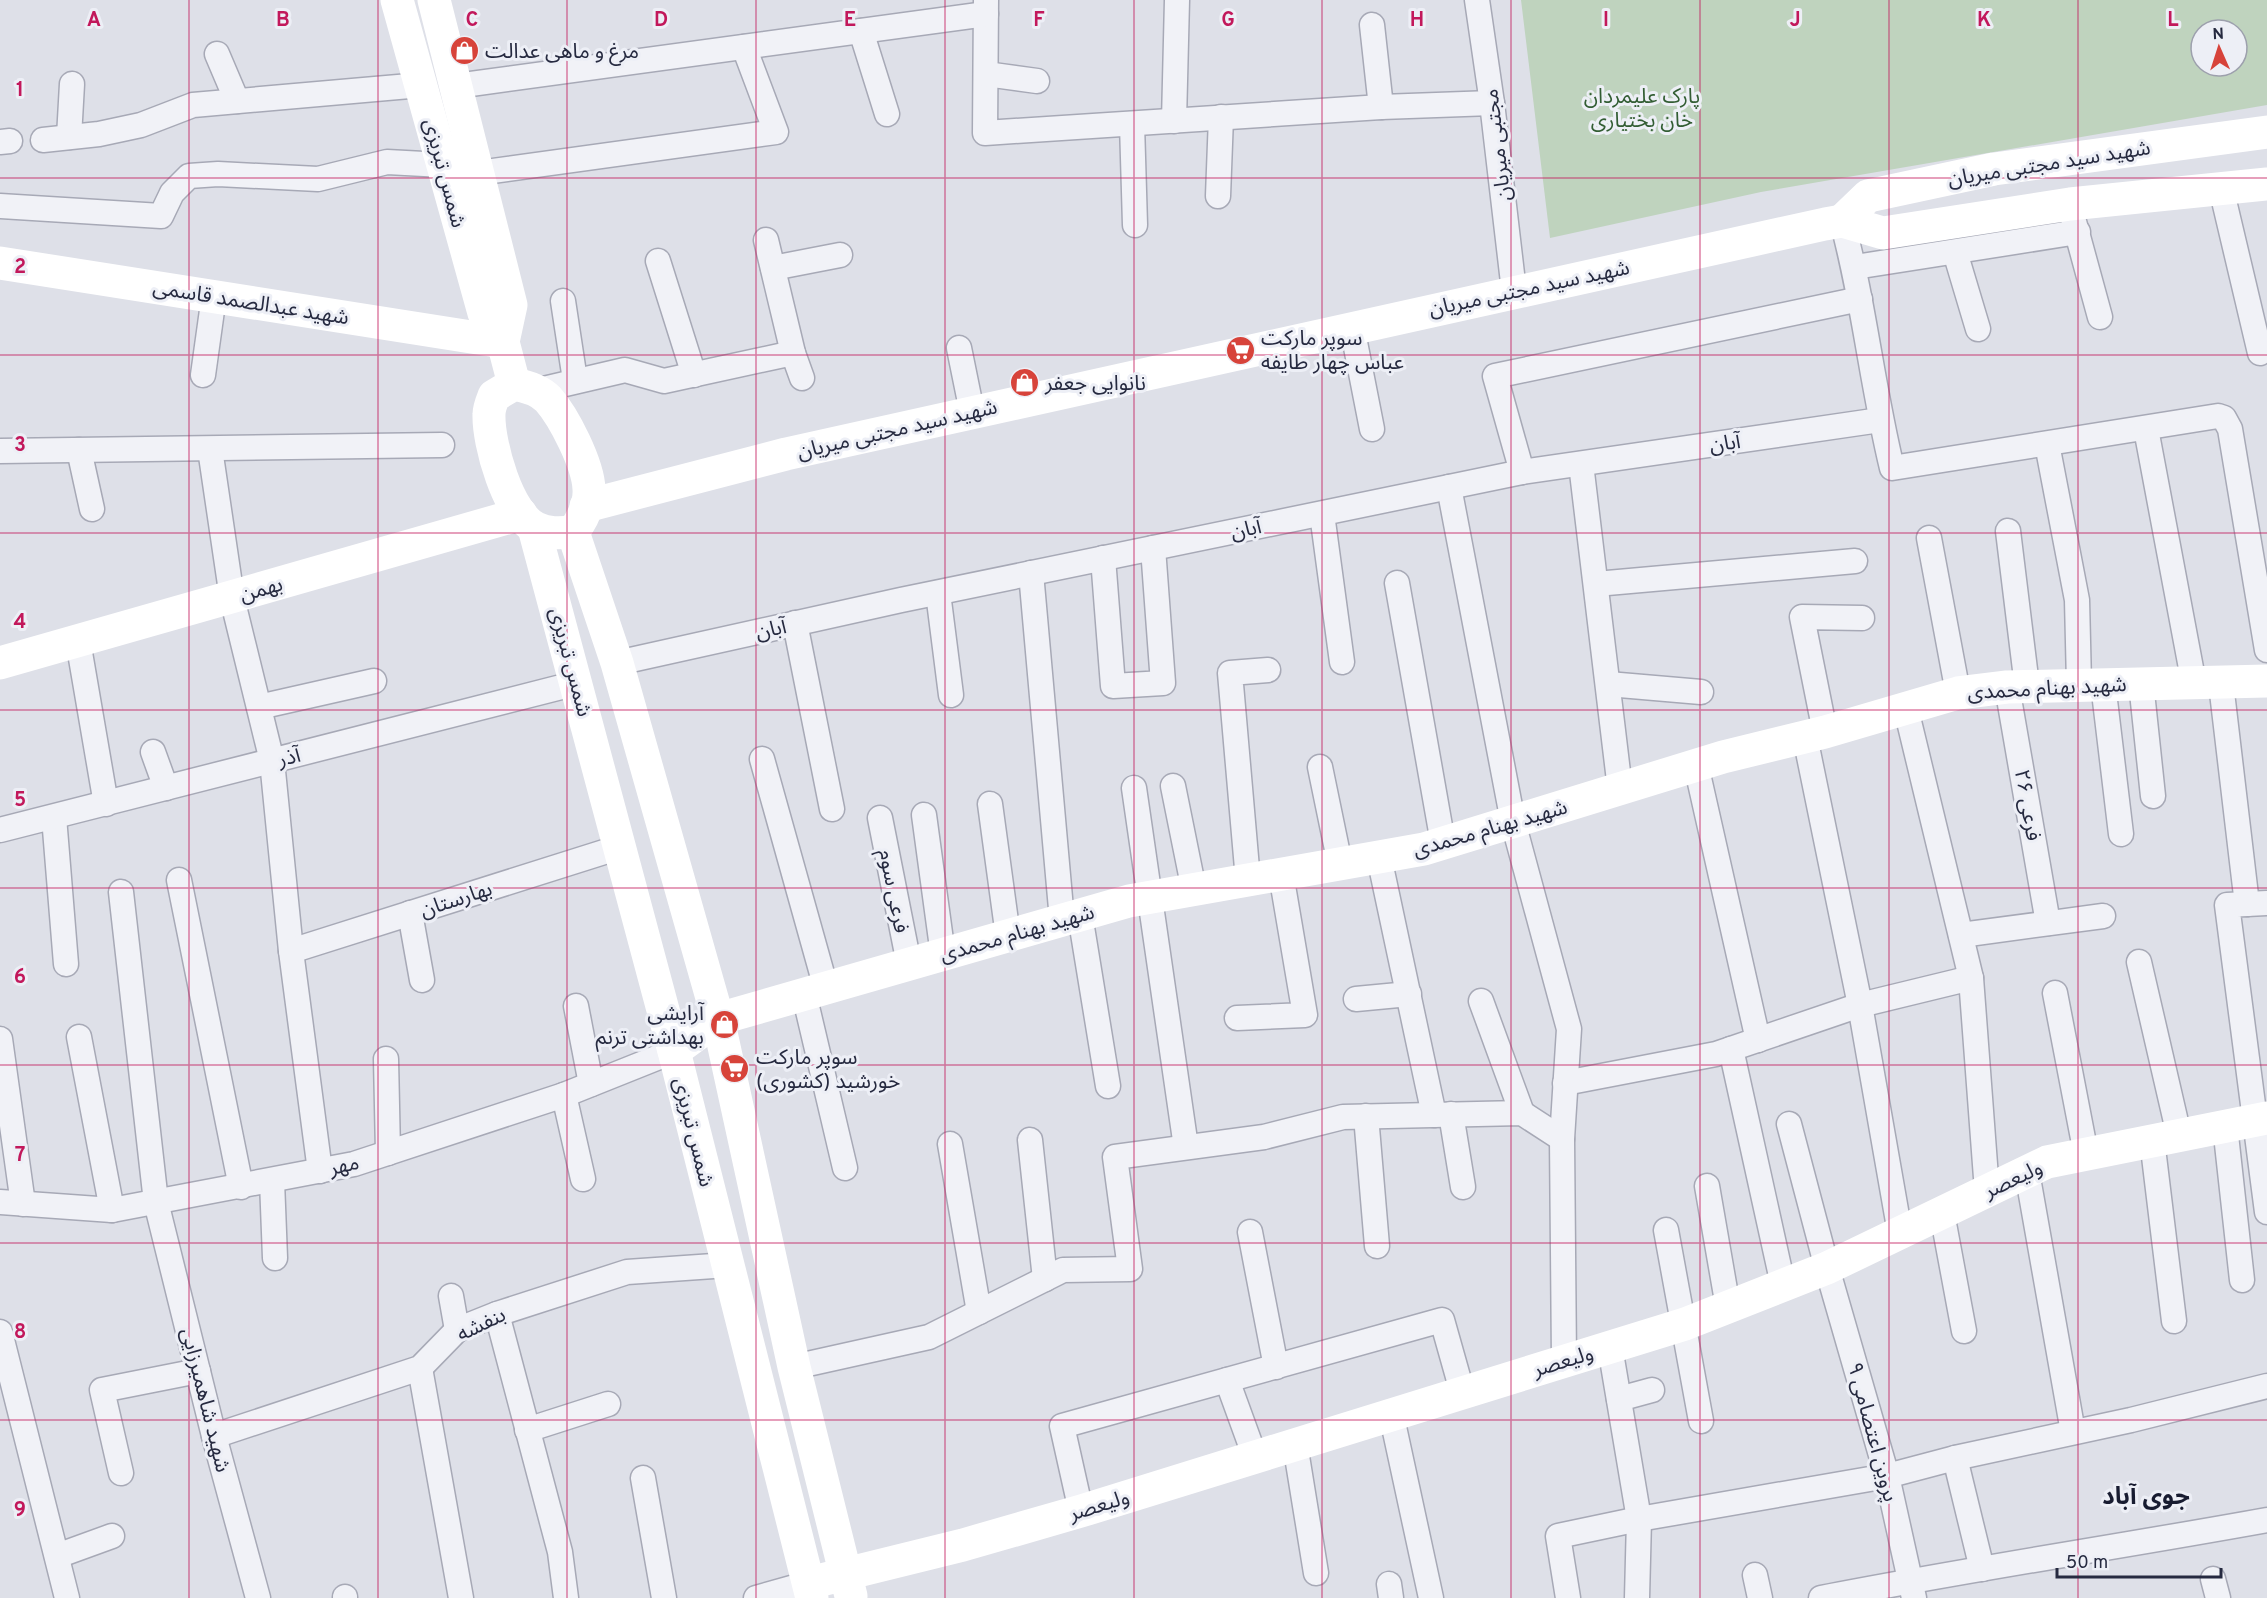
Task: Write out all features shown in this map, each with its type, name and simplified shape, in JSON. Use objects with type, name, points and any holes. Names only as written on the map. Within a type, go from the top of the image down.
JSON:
[{"type":"street","name":"شمس تبریزی","points":[[397,0],[484,313],[503,342],[524,387],[547,398],[578,452],[589,489],[580,519],[617,663],[718,1019],[794,1367],[849,1587]]},
{"type":"street","name":"شمس تبریزی","points":[[434,0],[510,305],[503,342]]},
{"type":"street","points":[[1174,121],[1178,0]]},
{"type":"street","name":"مجتبی میریان","points":[[1477,0],[1492,103],[1514,291]]},
{"type":"street","points":[[456,86],[861,31],[986,7],[985,134],[1381,107],[1492,103]]},
{"type":"street","points":[[1372,25],[1381,107]]},
{"type":"street","points":[[861,31],[887,114]]},
{"type":"street","points":[[478,173],[776,132],[744,47]]},
{"type":"street","points":[[217,54],[237,101]]},
{"type":"street","points":[[986,74],[1037,81]]},
{"type":"street","points":[[69,137],[72,84]]},
{"type":"street","points":[[44,140],[141,126],[193,105],[421,85]]},
{"type":"street","points":[[1218,196],[1221,117]]},
{"type":"street","points":[[1132,124],[1135,225]]},
{"type":"street","name":"شهید سید مجتبی میریان","points":[[1842,220],[1868,196],[1994,169],[2267,132]]},
{"type":"street","points":[[0,206],[161,216],[172,193],[189,176],[218,174],[318,179],[387,162],[443,165]]},
{"type":"street","name":"شهید سید مجتبی میریان","points":[[527,521],[552,534],[580,519],[786,454],[1842,220],[1883,232],[2074,218],[2221,188],[2267,184]]},
{"type":"street","points":[[2221,188],[2260,353]]},
{"type":"street","points":[[1855,267],[1955,252],[2074,218],[2100,316]]},
{"type":"street","points":[[1842,220],[1855,267],[1880,420],[1892,468],[2218,416],[2224,418],[2230,429],[2267,650]]},
{"type":"street","points":[[766,240],[793,353],[802,378]]},
{"type":"street","points":[[1955,252],[1978,329]]},
{"type":"street","points":[[773,268],[840,255]]},
{"type":"street","points":[[658,261],[694,375]]},
{"type":"street","name":"شهید عبدالصمد قاسمی","points":[[0,263],[503,342]]},
{"type":"street","points":[[203,375],[214,296]]},
{"type":"street","points":[[1522,472],[1495,376],[1860,299]]},
{"type":"street","points":[[563,301],[575,381]]},
{"type":"street","points":[[1352,327],[1372,429]]},
{"type":"street","points":[[960,348],[972,412]]},
{"type":"street","points":[[524,387],[575,381],[625,370],[664,381],[793,353]]},
{"type":"street","name":"شمس تبریزی","points":[[524,387],[494,396],[489,413],[498,467],[508,492],[527,521],[577,683],[674,1051],[811,1591]]},
{"type":"street","name":"آبان","points":[[617,663],[1031,573],[1522,472],[1880,420]]},
{"type":"street","points":[[2146,429],[2208,684],[2257,904],[2227,905],[2249,1121],[2267,1212]]},
{"type":"street","points":[[2047,444],[2121,834]]},
{"type":"street","points":[[0,451],[442,446]]},
{"type":"street","points":[[210,449],[232,598],[272,762],[291,951],[320,1171]]},
{"type":"street","points":[[79,450],[92,509]]},
{"type":"street","points":[[1581,464],[1620,789]]},
{"type":"street","points":[[1449,487],[1513,822],[1569,1029],[1562,1139],[1564,1360]]},
{"type":"street","points":[[1322,514],[1342,662]]},
{"type":"street","name":"بهمن","points":[[0,663],[232,598],[527,521]]},
{"type":"street","name":"فرعی ۲۶","points":[[2008,531],[2017,686],[2048,923]]},
{"type":"street","points":[[1929,538],[1958,693]]},
{"type":"street","points":[[1103,558],[1113,686],[1163,683],[1153,548]]},
{"type":"street","points":[[1596,584],[1855,561]]},
{"type":"street","points":[[1031,573],[1071,918],[1108,1086]]},
{"type":"street","points":[[1397,583],[1443,843]]},
{"type":"street","points":[[938,593],[951,695]]},
{"type":"street","points":[[1862,618],[1802,617],[1815,735],[1900,1233]]},
{"type":"street","points":[[795,623],[832,809]]},
{"type":"street","points":[[78,641],[106,804]]},
{"type":"street","points":[[1248,880],[1230,673],[1268,670]]},
{"type":"street","points":[[259,707],[374,681]]},
{"type":"street","name":"شهید بهنام محمدی","points":[[674,1051],[718,1019],[1071,918],[1151,897],[1379,857],[1443,843],[1695,765],[1815,735],[1958,693],[2017,686],[2208,684],[2267,681]]},
{"type":"street","name":"آذر","points":[[0,830],[577,683]]},
{"type":"street","points":[[2141,683],[2153,796]]},
{"type":"street","points":[[1608,684],[1701,692]]},
{"type":"street","points":[[1906,709],[1971,978],[1987,1191]]},
{"type":"street","points":[[153,752],[166,788]]},
{"type":"street","points":[[762,759],[815,991],[845,1168]]},
{"type":"street","points":[[1695,765],[1758,1040]]},
{"type":"street","points":[[1320,767],[1340,864]]},
{"type":"street","points":[[1173,786],[1194,890]]},
{"type":"street","points":[[1134,788],[1186,1147]]},
{"type":"street","points":[[990,804],[1008,936]]},
{"type":"street","points":[[924,815],[943,955]]},
{"type":"street","points":[[54,817],[66,964]]},
{"type":"street","name":"فرعی سوم","points":[[880,818],[909,964]]},
{"type":"street","name":"بهارستان","points":[[291,951],[620,847]]},
{"type":"street","points":[[1379,857],[1408,994],[1463,1187]]},
{"type":"street","points":[[1237,1018],[1305,1015],[1281,874]]},
{"type":"street","points":[[179,880],[241,1187]]},
{"type":"street","name":"شهید شاهمیرزایی","points":[[121,892],[156,1202],[214,1436],[258,1598]]},
{"type":"street","points":[[410,914],[422,980]]},
{"type":"street","points":[[1961,935],[2103,916]]},
{"type":"street","points":[[2139,962],[2165,1138],[2174,1321]]},
{"type":"street","points":[[1565,1083],[1731,1049],[1860,1005],[1971,978]]},
{"type":"street","points":[[2055,993],[2086,1154]]},
{"type":"street","points":[[1356,999],[1408,994]]},
{"type":"street","points":[[1481,1001],[1522,1113]]},
{"type":"street","points":[[576,1006],[591,1084]]},
{"type":"street","points":[[79,1037],[112,1210]]},
{"type":"street","points":[[0,1039],[12,1203]]},
{"type":"street","points":[[1731,1049],[1783,1285]]},
{"type":"street","name":"مهر","points":[[12,1203],[112,1210],[354,1164],[564,1095],[674,1051]]},
{"type":"street","points":[[386,1059],[388,1153]]},
{"type":"street","points":[[564,1095],[583,1179]]},
{"type":"street","points":[[794,1367],[929,1336],[1063,1270],[1130,1269],[1115,1157],[1264,1137],[1343,1116],[1522,1113],[1562,1139]]},
{"type":"street","points":[[1366,1116],[1377,1246]]},
{"type":"street","points":[[2242,1280],[2249,1121]]},
{"type":"street","name":"ولیعصر","points":[[811,1591],[849,1587],[1391,1413],[1685,1324],[1827,1268],[2047,1162],[2249,1121]]},
{"type":"street","name":"پروین اعتصامی ۹","points":[[1789,1124],[1827,1268],[1887,1476],[1912,1589]]},
{"type":"street","points":[[1030,1140],[1044,1279]]},
{"type":"street","points":[[950,1144],[979,1312]]},
{"type":"street","points":[[2026,1172],[2073,1432]]},
{"type":"street","points":[[273,1181],[275,1258]]},
{"type":"street","points":[[1707,1186],[1728,1307]]},
{"type":"street","points":[[1942,1213],[1964,1331]]},
{"type":"street","points":[[1666,1230],[1701,1421]]},
{"type":"street","points":[[1250,1232],[1276,1366]]},
{"type":"street","name":"بنفشه","points":[[214,1436],[420,1368],[457,1330],[497,1314],[627,1272],[728,1265]]},
{"type":"street","points":[[451,1296],[457,1330]]},
{"type":"street","points":[[497,1314],[560,1552],[566,1598]]},
{"type":"street","points":[[1081,1511],[1062,1426],[1442,1320],[1462,1391]]},
{"type":"street","points":[[0,1332],[10,1415],[57,1556],[67,1598]]},
{"type":"street","points":[[1610,1347],[1639,1519],[1637,1598]]},
{"type":"street","points":[[420,1368],[461,1598]]},
{"type":"street","points":[[121,1473],[102,1390],[198,1371]]},
{"type":"street","points":[[1227,1380],[1255,1456]]},
{"type":"street","points":[[1568,1598],[1558,1536],[1639,1519],[1887,1476],[1955,1458],[2267,1386]]},
{"type":"street","points":[[1619,1399],[1652,1390]]},
{"type":"street","points":[[527,1430],[608,1404]]},
{"type":"street","points":[[1391,1413],[1431,1598]]},
{"type":"street","points":[[1295,1444],[1316,1573]]},
{"type":"street","points":[[1955,1458],[1982,1569]]},
{"type":"street","points":[[642,1478],[664,1598]]},
{"type":"street","points":[[1821,1598],[1912,1589],[1982,1569],[2267,1520]]},
{"type":"street","points":[[57,1556],[112,1536]]},
{"type":"street","points":[[756,1598],[811,1591]]},
{"type":"green space","name":"پارک علیمردان خان بختیاری","points":[[1521,0],[2267,0],[2267,105],[1761,192],[1550,238]]},
{"type":"place","name":"مرغ و ماهی عدالت","points":[[464,51]]},
{"type":"place","name":"سوپر مارکت عباس چهار طایفه","points":[[1240,350]]},
{"type":"place","name":"نانوایی جعفر","points":[[1024,383]]},
{"type":"place","name":"آرایشی بهداشتی ترنم","points":[[725,1025]]},
{"type":"place","name":"سوپر مارکت خورشید (کشوری)","points":[[735,1069]]},
{"type":"district","name":"جوی آباد","points":[[2146,1496]]}]
